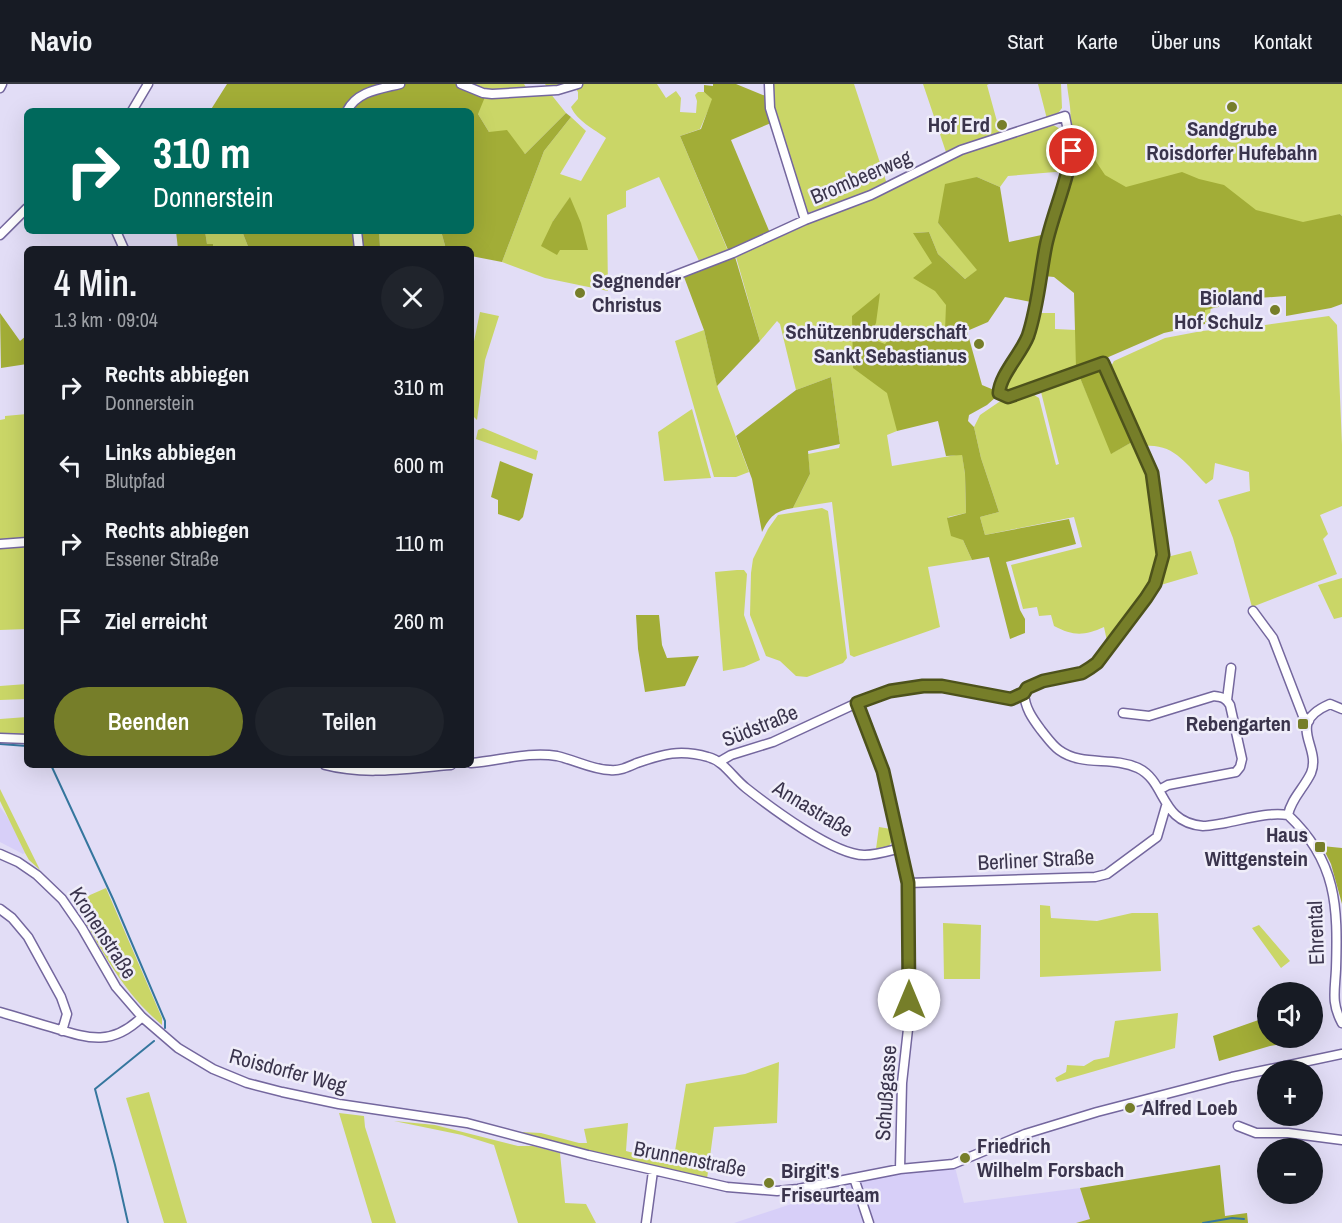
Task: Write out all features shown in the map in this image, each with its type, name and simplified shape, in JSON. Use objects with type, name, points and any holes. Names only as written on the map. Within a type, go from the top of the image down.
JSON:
[{"type":"street","points":[[0,88],[2,84]]},
{"type":"street","points":[[134,108],[148,84]]},
{"type":"street","points":[[349,108],[364,93],[400,84]]},
{"type":"street","points":[[461,84],[483,93],[492,94],[564,89],[578,84]]},
{"type":"street","points":[[769,84],[770,108],[805,220]]},
{"type":"street","name":"Brombeerweg","points":[[658,282],[733,254],[805,220],[871,195],[961,150],[1065,116],[1072,151],[1069,172],[1047,243],[1035,311],[1027,338],[1000,384],[999,393],[1008,397],[1103,363],[1152,473],[1163,555],[1155,584],[1097,663],[1082,673],[1043,681],[1027,688],[1024,693]]},
{"type":"street","points":[[0,235],[24,211]]},
{"type":"street","points":[[0,544],[24,542]]},
{"type":"street","points":[[1253,611],[1273,639],[1303,716],[1308,721]]},
{"type":"street","points":[[1160,790],[1168,785],[1236,771],[1240,767],[1242,759],[1227,700],[1231,668]]},
{"type":"street","name":"Südstraße","points":[[474,763],[534,755],[557,756],[608,771],[619,770],[665,753],[684,752],[709,757],[719,762],[730,756],[773,742],[857,703],[890,691],[923,686],[942,686],[1011,699]]},
{"type":"street","points":[[1011,699],[1024,693],[1026,709]]},
{"type":"street","points":[[1123,713],[1149,716],[1214,696],[1227,700]]},
{"type":"street","points":[[1011,699],[1026,709],[1056,749],[1080,760],[1122,763],[1139,768],[1160,790],[1166,806],[1188,822],[1204,826],[1267,815],[1288,815],[1311,772],[1308,721],[1316,710],[1330,704],[1342,709]]},
{"type":"street","name":"Schußgasse","points":[[857,703],[883,771],[908,883],[909,1020],[902,1083],[900,1169]]},
{"type":"street","points":[[0,738],[24,739]]},
{"type":"street","name":"Annastraße","points":[[719,762],[746,788],[822,840],[846,852],[864,855],[901,848]]},
{"type":"street","points":[[340,768],[377,770],[407,768]]},
{"type":"street","name":"Berliner Straße","points":[[908,883],[1095,877],[1107,874],[1157,837],[1166,806]]},
{"type":"street","name":"Ehrental","points":[[1288,815],[1308,838],[1321,858],[1332,888],[1337,920],[1335,1009],[1342,1023]]},
{"type":"street","name":"Kronenstraße","points":[[0,854],[18,862],[37,875],[62,899],[76,918],[116,987],[142,1017]]},
{"type":"street","points":[[0,909],[12,918],[28,937],[62,997],[67,1014],[62,1031]]},
{"type":"street","points":[[0,1012],[92,1038],[105,1038],[119,1034],[142,1017]]},
{"type":"street","name":"Roisdorfer Weg","points":[[142,1017],[178,1048],[201,1063],[247,1083],[330,1103],[467,1123],[588,1155]]},
{"type":"street","name":"Brunnenstraße","points":[[588,1155],[727,1188],[798,1190],[900,1169],[953,1164],[1018,1137],[1097,1112],[1232,1077],[1342,1054]]},
{"type":"street","points":[[1238,1126],[1256,1132],[1288,1133],[1342,1140]]},
{"type":"street","points":[[646,1223],[653,1171]]},
{"type":"street","points":[[854,1178],[869,1223]]},
{"type":"shaded area","points":[[0,807],[11,822],[25,853],[0,842]]},
{"type":"shaded area","points":[[955,1167],[964,1203],[1080,1188],[1091,1219],[1076,1223],[734,1223],[861,1181],[907,1172]]},
{"type":"green space","points":[[227,84],[468,84],[487,92],[478,114],[489,132],[507,130],[525,154],[566,113],[571,117],[544,151],[502,262],[474,257],[474,246],[445,246],[442,234],[474,234],[474,108],[212,108]]},
{"type":"green space","points":[[468,84],[524,84],[527,89],[547,87],[545,84],[572,84],[550,93],[566,113],[525,154],[499,132],[489,132],[478,114]]},
{"type":"green space","points":[[583,84],[657,84],[666,98],[676,91],[681,98],[680,112],[696,113],[695,95],[698,92],[704,92],[713,99],[700,129],[680,136],[728,251],[700,263],[659,177],[626,191],[626,207],[607,215],[608,291],[545,278],[502,262],[544,151],[571,117],[586,131],[560,174],[581,181],[606,138],[582,121],[574,112],[571,107],[578,99],[576,89]],"holes":[[[570,198],[587,250],[560,250],[553,221]]]},
{"type":"green space","points":[[713,84],[736,84],[768,97],[771,123],[731,140],[770,233],[733,250],[760,341],[717,386],[704,330],[684,277],[731,257],[680,136],[701,129],[712,99],[704,92],[704,85],[713,86]]},
{"type":"green space","points":[[773,84],[854,84],[887,184],[849,200],[807,213],[775,115]]},
{"type":"green space","points":[[923,84],[989,84],[987,85],[1001,136],[1047,119],[1038,84],[1061,84],[1062,108],[1050,124],[1067,137],[1069,158],[1066,173],[1008,176],[1000,187],[977,177],[938,223],[978,270],[965,279],[938,254],[929,232],[914,233],[958,292],[951,354],[897,431],[887,435],[892,466],[962,454],[966,513],[948,517],[963,540],[972,560],[928,567],[940,627],[854,657],[850,655],[832,502],[793,508],[810,474],[808,454],[839,448],[831,377],[796,390],[780,324],[777,321],[760,341],[736,257],[804,226],[810,221],[874,196],[946,162],[947,155]]},
{"type":"green space","points":[[1067,84],[1342,84],[1342,216],[1340,214],[1214,283],[1209,322],[1180,324],[1129,195],[1076,173],[1074,176],[1078,154],[1070,122]]},
{"type":"green space","points":[[1095,160],[1105,175],[1126,187],[1182,172],[1224,185],[1256,210],[1303,222],[1340,214],[1342,216],[1342,304],[1286,316],[1286,296],[1258,298],[1205,310],[1205,324],[1164,333],[1097,362],[1134,441],[1111,454],[1076,368],[1074,293],[1054,277],[1034,275],[1031,302],[1005,297],[988,322],[967,331],[982,385],[994,390],[996,397],[969,415],[968,421],[974,427],[981,458],[999,512],[980,517],[985,535],[1069,519],[1076,544],[1006,562],[1020,610],[1025,619],[1025,633],[1010,639],[989,557],[972,560],[963,540],[951,536],[947,518],[966,513],[962,455],[946,456],[938,421],[897,431],[887,393],[853,368],[852,316],[880,293],[876,323],[869,338],[885,344],[893,334],[908,334],[921,340],[945,331],[946,305],[935,291],[913,278],[932,263],[913,233],[929,232],[938,254],[965,279],[977,270],[938,223],[945,184],[977,177],[1000,187],[1009,242],[1046,234],[1062,210],[1074,176],[1085,161]]},
{"type":"green space","points":[[570,197],[581,223],[588,250],[560,250],[557,255],[541,246],[553,221]]},
{"type":"green space","points":[[176,234],[205,234],[207,244],[213,244],[213,246],[178,246]]},
{"type":"green space","points":[[205,234],[243,234],[248,246],[213,246],[213,244],[207,244]]},
{"type":"green space","points":[[243,234],[379,234],[380,246],[248,246]]},
{"type":"green space","points":[[379,234],[442,234],[445,246],[404,246],[380,246]]},
{"type":"green space","points":[[480,312],[499,316],[485,360],[477,420],[474,417],[474,341]]},
{"type":"green space","points":[[0,313],[20,341],[24,338],[24,364],[1,368]]},
{"type":"green space","points":[[1040,313],[1055,313],[1055,329],[1076,330],[1076,368],[1112,453],[1134,441],[1152,497],[1158,526],[1159,556],[1167,557],[1191,551],[1198,574],[1147,589],[1107,641],[1104,627],[1084,633],[1067,632],[1054,626],[1051,615],[1039,616],[1037,607],[1023,609],[1011,565],[1082,547],[1074,517],[985,535],[980,517],[999,512],[981,458],[974,427],[980,415],[999,402],[1031,393],[1039,398],[1056,465],[1059,464],[1039,384],[1007,393],[1004,387],[1030,341]]},
{"type":"green space","points":[[1329,316],[1337,325],[1342,506],[1320,515],[1328,534],[1323,539],[1337,574],[1252,607],[1233,538],[1218,500],[1250,491],[1249,472],[1215,463],[1213,479],[1206,484],[1186,462],[1172,451],[1144,446],[1110,368],[1114,361],[1165,338],[1202,331]]},
{"type":"green space","points":[[704,330],[718,389],[749,472],[736,477],[714,477],[675,341]]},
{"type":"green space","points":[[831,377],[840,444],[808,451],[810,474],[793,508],[774,515],[762,532],[752,479],[736,436],[796,390]]},
{"type":"green space","points":[[692,409],[711,478],[664,481],[658,432]]},
{"type":"green space","points":[[24,414],[24,540],[0,541],[0,420],[5,419],[5,416]]},
{"type":"green space","points":[[483,428],[538,451],[536,460],[476,439],[478,430]]},
{"type":"green space","points":[[500,461],[533,474],[523,517],[519,521],[498,514],[498,500],[491,497]]},
{"type":"green space","points":[[822,508],[828,511],[847,658],[843,663],[807,677],[796,676],[780,661],[766,656],[750,615],[753,559],[778,515]]},
{"type":"green space","points":[[24,546],[24,629],[0,630],[0,549]]},
{"type":"green space","points":[[744,570],[747,574],[744,615],[760,660],[744,667],[723,671],[715,572]]},
{"type":"green space","points":[[1342,578],[1342,617],[1334,619],[1318,585]]},
{"type":"green space","points":[[636,615],[659,615],[662,645],[667,658],[699,656],[685,686],[645,692],[638,649]]},
{"type":"green space","points":[[24,684],[24,699],[0,700],[0,686]]},
{"type":"green space","points":[[24,717],[24,736],[0,735],[0,719]]},
{"type":"green space","points":[[0,789],[40,870],[25,853],[0,801]]},
{"type":"green space","points":[[879,827],[891,829],[893,840],[889,846],[876,849]]},
{"type":"green space","points":[[1322,846],[1342,848],[1342,904],[1331,864]]},
{"type":"green space","points":[[106,888],[162,1018],[162,1025],[123,983],[74,902]]},
{"type":"green space","points":[[1040,905],[1050,906],[1051,918],[1097,921],[1132,913],[1158,913],[1161,971],[1040,977]]},
{"type":"green space","points":[[943,923],[981,925],[980,979],[944,979]]},
{"type":"green space","points":[[1259,925],[1290,961],[1281,968],[1252,928]]},
{"type":"green space","points":[[1178,1013],[1175,1048],[1057,1082],[1055,1078],[1066,1072],[1067,1065],[1084,1066],[1094,1060],[1109,1057],[1115,1021]]},
{"type":"green space","points":[[1257,1021],[1257,1048],[1263,1048],[1219,1061],[1213,1036]]},
{"type":"green space","points":[[779,1062],[777,1123],[714,1127],[707,1179],[545,1141],[521,1132],[541,1133],[587,1143],[584,1129],[628,1123],[626,1151],[673,1163],[686,1084],[745,1074]]},
{"type":"green space","points":[[149,1092],[187,1223],[164,1223],[126,1098]]},
{"type":"green space","points":[[339,1113],[364,1116],[365,1127],[396,1223],[372,1223]]},
{"type":"green space","points":[[394,1121],[435,1125],[518,1146],[533,1146],[560,1153],[565,1203],[586,1204],[596,1223],[518,1223],[494,1145],[462,1135]]},
{"type":"green space","points":[[1220,1165],[1225,1216],[1247,1213],[1248,1223],[1076,1223],[1090,1219],[1080,1188]]},
{"type":"waterway","points":[[0,744],[24,746]]},
{"type":"waterway","points":[[52,768],[113,899],[165,1021],[165,1028]]},
{"type":"waterway","points":[[128,1223],[95,1089],[154,1041]]},
{"type":"waterway","points":[[1203,1223],[1232,1218],[1244,1219]]},
{"type":"place","name":"Sandgrube Roisdorfer Hufebahn","points":[[1232,107]]},
{"type":"place","name":"Hof Erd","points":[[1002,125]]},
{"type":"place","name":"Segnender Christus","points":[[580,293]]},
{"type":"place","name":"Bioland Hof Schulz","points":[[1275,310]]},
{"type":"place","name":"Schützenbruderschaft Sankt Sebastianus","points":[[979,344]]},
{"type":"place","name":"Rebengarten","points":[[1303,724]]},
{"type":"place","name":"Haus Wittgenstein","points":[[1320,847]]},
{"type":"place","name":"Alfred Loeb","points":[[1130,1108]]},
{"type":"place","name":"Friedrich Wilhelm Forsbach","points":[[965,1158]]},
{"type":"place","name":"Birgit's Friseurteam","points":[[769,1183]]},
{"type":"route","points":[[909,1000],[908,883],[883,771],[857,703],[890,691],[923,686],[942,686],[1011,699],[1043,681],[1082,673],[1097,663],[1155,584],[1161,568],[1162,537],[1152,473],[1103,363],[1008,397],[999,393],[1000,384],[1027,338],[1031,325],[1047,243],[1069,172],[1072,151]]}]
